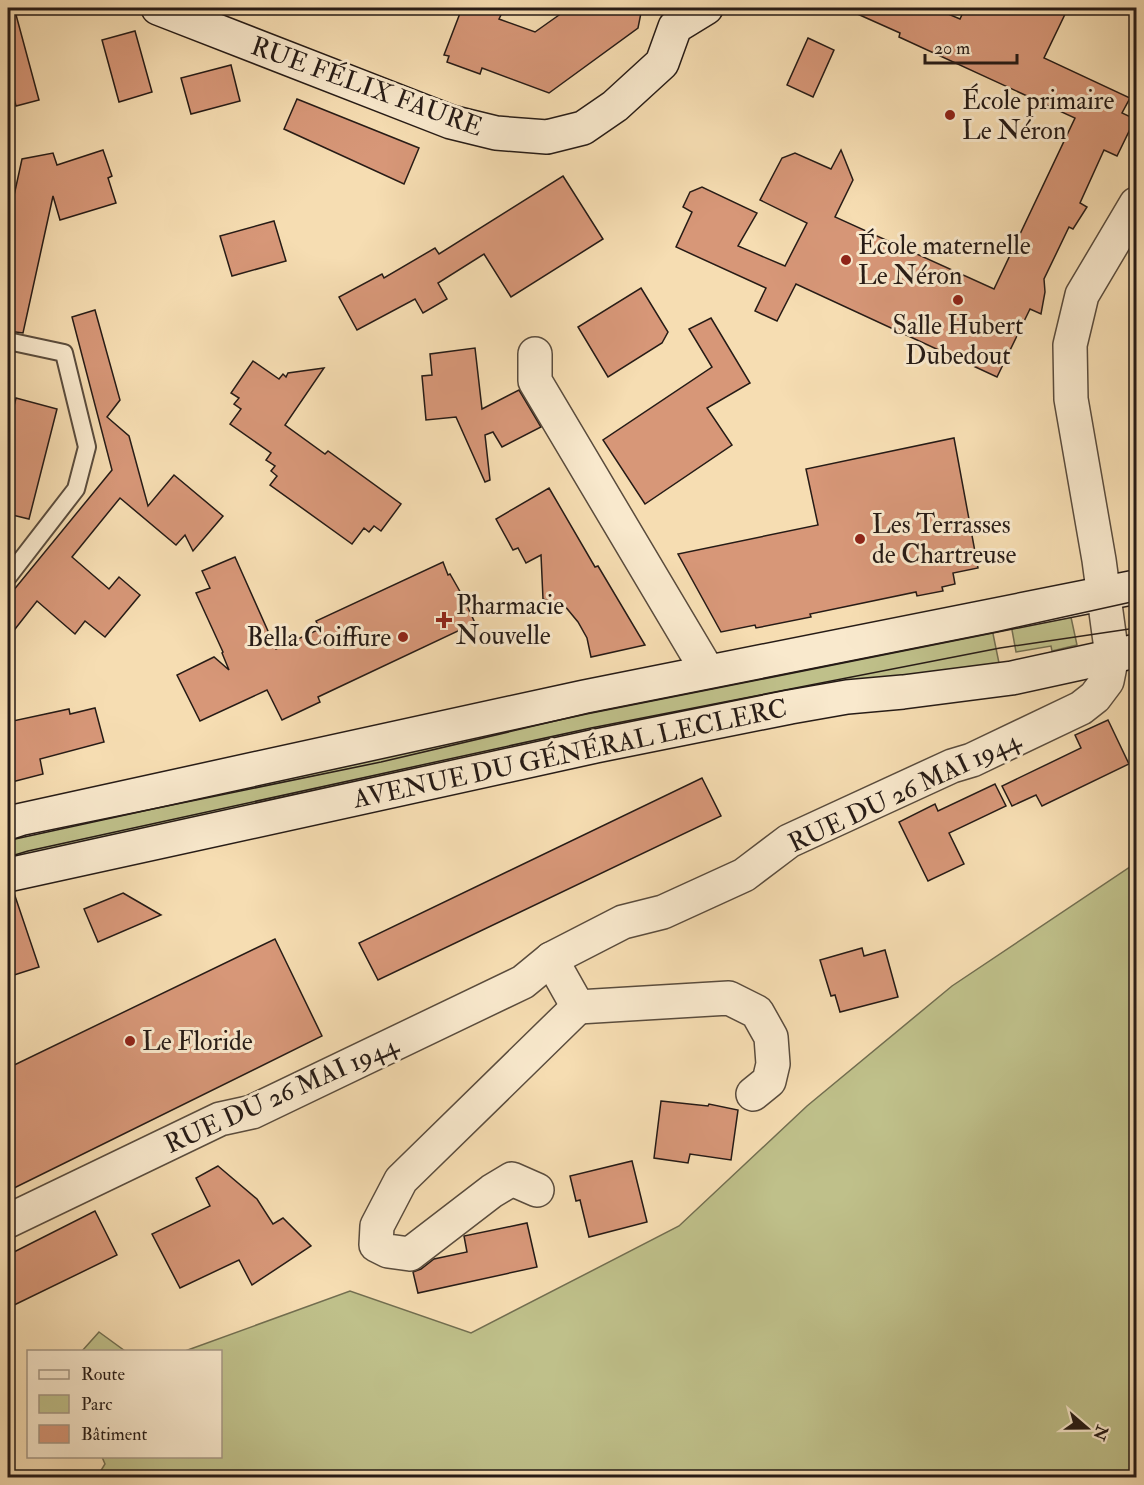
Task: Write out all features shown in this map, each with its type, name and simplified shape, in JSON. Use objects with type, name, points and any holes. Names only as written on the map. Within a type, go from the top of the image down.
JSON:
[{"type":"street","name":"RUE FÉLIX FAURE","points":[[158,8],[451,122],[496,133],[547,137],[583,128],[615,106],[662,63],[675,27],[706,8]]},
{"type":"street","name":"RUE DU 26 MAI 1944","points":[[8,1221],[220,1119],[252,1112],[523,982],[551,959],[623,922],[663,912],[744,875],[789,841],[952,766],[972,760],[1081,708],[1095,697],[1124,654],[1104,594],[1071,399],[1070,345],[1082,295],[1137,204]]},
{"type":"street","name":"AVENUE DU GÉNÉRAL LECLERC","points":[[535,354],[535,381],[708,672]]},
{"type":"street","name":"AVENUE DU GÉNÉRAL LECLERC","points":[[8,823],[559,702],[1137,586]]},
{"type":"street","name":"AVENUE DU GÉNÉRAL LECLERC","points":[[8,875],[596,746],[790,707],[847,697],[1012,678],[1124,654]]},
{"type":"street","points":[[551,959],[578,1007]]},
{"type":"street","points":[[537,1190],[512,1179],[492,1191],[410,1254],[388,1251],[376,1245],[377,1226],[401,1180],[578,1007],[729,998],[757,1012],[771,1037],[772,1065],[769,1081],[753,1094]]},
{"type":"lane","points":[[8,341],[64,353],[87,447],[76,489],[8,577]]},
{"type":"green space","points":[[1069,608],[1077,645],[1052,651],[1051,646],[1016,652],[1010,619]]},
{"type":"green space","points":[[991,624],[999,663],[8,866],[8,832]]},
{"type":"green space","points":[[1136,863],[1136,1477],[97,1477],[105,1464],[102,1458],[222,1458],[222,1350],[188,1350],[350,1291],[471,1333],[679,1226],[807,1106],[952,986]]},
{"type":"green space","points":[[99,1332],[124,1350],[83,1350]]},
{"type":"building","points":[[462,8],[485,8],[502,13],[499,19],[535,32],[569,8],[642,8],[638,28],[549,93],[482,68],[480,74],[447,62],[449,56],[444,55]]},
{"type":"building","points":[[844,8],[934,8],[960,19],[965,8],[1068,8],[1044,58],[1130,98],[1122,113],[1135,119],[1117,156],[1104,150],[1080,203],[1087,207],[1073,229],[1069,227],[1044,279],[1045,292],[1041,314],[1030,309],[997,377],[796,284],[777,321],[755,311],[766,288],[676,247],[692,212],[683,207],[690,192],[702,187],[757,213],[738,246],[785,266],[807,223],[760,200],[782,158],[795,153],[831,169],[841,150],[853,180],[835,217],[994,289],[1075,118],[899,37],[900,33]]},
{"type":"building","points":[[15,11],[39,100],[16,106],[8,76],[8,12]]},
{"type":"building","points":[[135,31],[152,92],[119,102],[102,40]]},
{"type":"building","points":[[808,38],[834,50],[813,97],[787,85]]},
{"type":"building","points":[[231,65],[240,101],[191,114],[181,78]]},
{"type":"building","points":[[297,99],[419,148],[404,184],[284,129]]},
{"type":"building","points":[[103,150],[112,176],[108,178],[116,203],[60,220],[53,196],[23,333],[8,331],[8,223],[22,159],[53,153],[57,165]]},
{"type":"building","points":[[563,176],[603,239],[511,297],[484,254],[438,283],[447,299],[423,313],[415,299],[357,330],[339,297],[382,274],[384,278],[435,248],[439,254]]},
{"type":"building","points":[[274,221],[286,261],[232,276],[220,236]]},
{"type":"building","points":[[641,288],[668,332],[662,343],[608,377],[578,327]]},
{"type":"building","points":[[95,310],[120,400],[107,417],[129,436],[148,506],[174,475],[223,516],[193,551],[185,535],[176,545],[120,498],[72,557],[109,589],[119,577],[140,595],[105,637],[85,621],[75,634],[37,601],[8,638],[8,597],[112,470],[72,317]]},
{"type":"building","points":[[711,318],[750,383],[707,408],[732,445],[645,504],[603,440],[712,367],[689,329]]},
{"type":"building","points":[[475,348],[482,409],[519,390],[541,427],[502,447],[493,432],[485,435],[490,480],[485,482],[456,417],[426,420],[422,376],[432,375],[430,354]]},
{"type":"building","points":[[253,361],[279,379],[283,374],[286,377],[288,373],[324,368],[285,425],[325,454],[328,451],[401,504],[381,531],[374,526],[369,532],[364,528],[352,544],[270,485],[277,476],[271,471],[275,466],[266,460],[271,453],[230,424],[241,409],[234,404],[239,398],[231,393]]},
{"type":"building","points":[[16,398],[57,409],[29,519],[8,514],[8,430]]},
{"type":"building","name":"Les Terrasses de Chartreuse","points":[[954,438],[978,568],[953,573],[955,584],[942,587],[943,591],[917,596],[916,592],[810,614],[811,617],[756,628],[755,625],[721,632],[678,554],[818,525],[806,469]]},
{"type":"building","points":[[549,488],[595,567],[598,566],[645,645],[591,657],[587,638],[564,605],[543,599],[541,555],[526,563],[518,548],[513,550],[496,519]]},
{"type":"building","points":[[235,557],[276,649],[320,629],[316,621],[443,562],[475,623],[318,697],[320,702],[282,720],[267,690],[200,721],[177,675],[214,657],[229,670],[196,593],[210,588],[202,571]]},
{"type":"building","points":[[95,708],[104,742],[40,759],[43,774],[8,783],[8,722],[69,709],[70,714]]},
{"type":"building","points":[[1108,720],[1129,764],[1042,806],[1036,795],[1012,806],[1002,786],[1081,748],[1075,735]]},
{"type":"building","points":[[702,778],[721,816],[378,980],[359,943]]},
{"type":"building","points":[[995,784],[1006,806],[949,833],[964,864],[928,881],[899,822],[935,804],[938,811]]},
{"type":"building","points":[[8,893],[14,893],[39,967],[8,977]]},
{"type":"building","points":[[123,893],[161,915],[98,942],[84,909]]},
{"type":"building","points":[[275,939],[322,1036],[8,1191],[8,1068]]},
{"type":"building","points":[[862,948],[864,956],[885,950],[898,997],[840,1012],[835,995],[831,996],[820,960]]},
{"type":"building","points":[[661,1101],[708,1106],[709,1104],[738,1110],[731,1160],[690,1154],[688,1163],[654,1158]]},
{"type":"building","points":[[632,1161],[647,1222],[589,1237],[580,1200],[576,1201],[570,1176]]},
{"type":"building","points":[[218,1166],[257,1199],[273,1224],[283,1218],[311,1246],[252,1285],[239,1260],[180,1288],[152,1234],[210,1206],[196,1178]]},
{"type":"building","points":[[95,1211],[117,1255],[8,1308],[8,1255]]},
{"type":"building","points":[[527,1223],[537,1267],[418,1293],[413,1272],[434,1259],[467,1252],[464,1236]]},
{"type":"tram line","points":[[8,841],[26,835],[381,762],[589,713],[996,632],[1136,601]]},
{"type":"tram line","points":[[8,857],[591,728],[1000,648],[1136,628]]},
{"type":"place","name":"École primaire Le Néron","points":[[950,115]]},
{"type":"place","name":"École maternelle Le Néron","points":[[846,260]]},
{"type":"place","name":"Salle Hubert Dubedout","points":[[958,300]]},
{"type":"place","name":"Les Terrasses de Chartreuse","points":[[860,539]]},
{"type":"place","name":"Pharmacie Nouvelle","points":[[444,620]]},
{"type":"place","name":"Bella Coiffure","points":[[403,637]]},
{"type":"place","name":"Le Floride","points":[[130,1041]]}]
